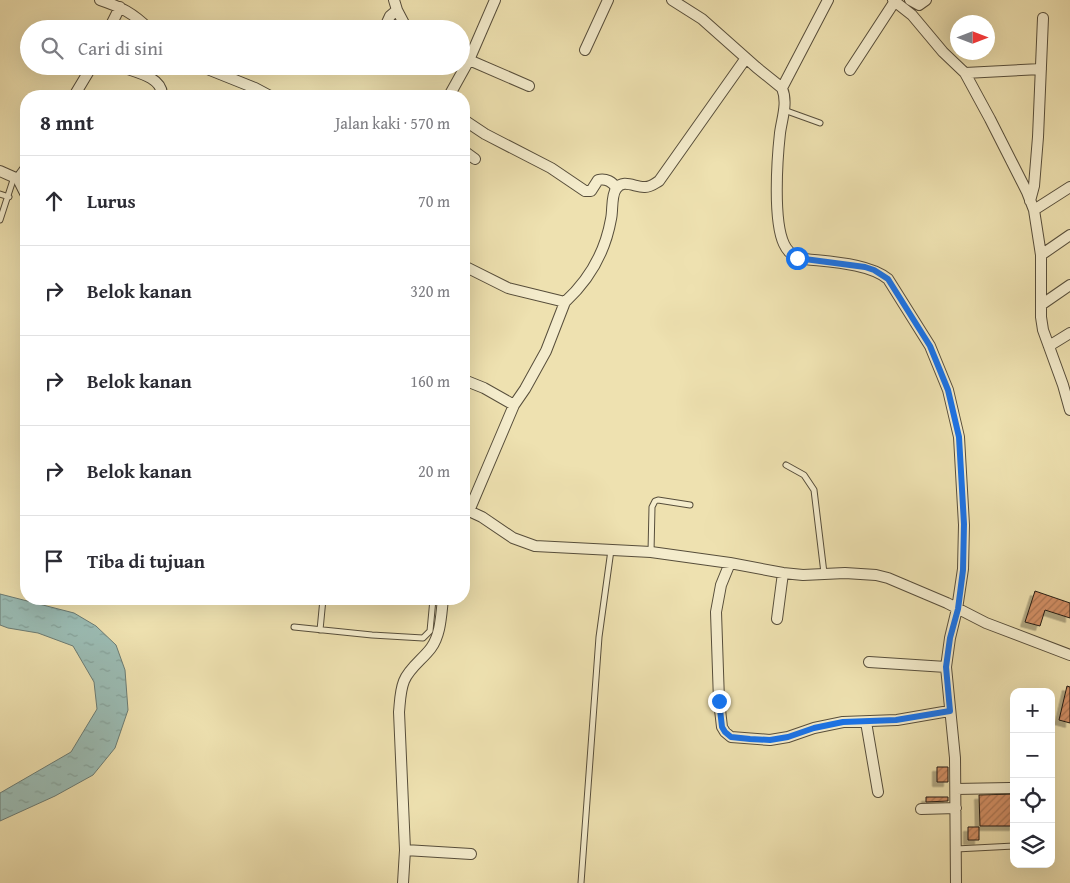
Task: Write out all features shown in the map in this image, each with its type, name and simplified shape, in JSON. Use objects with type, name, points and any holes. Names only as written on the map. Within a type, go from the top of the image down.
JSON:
[{"type":"street","points":[[100,0],[120,7],[140,20]]},
{"type":"street","points":[[470,50],[495,0]]},
{"type":"street","points":[[585,50],[608,0]]},
{"type":"street","points":[[672,0],[702,18],[782,88],[786,96],[779,136],[777,218],[784,245],[797,258],[865,267],[874,270],[888,279],[930,346],[948,390],[959,437],[964,524],[963,570],[958,609],[950,638],[946,667],[955,758],[956,883]]},
{"type":"street","points":[[782,88],[828,0]]},
{"type":"street","points":[[910,0],[919,5],[926,0]]},
{"type":"street","points":[[850,70],[894,1],[912,15],[943,52],[965,73],[990,119],[1032,206],[1041,255],[1043,330],[1066,382],[1070,410]]},
{"type":"street","points":[[388,20],[395,5]]},
{"type":"street","points":[[395,5],[402,20]]},
{"type":"street","points":[[114,20],[120,7]]},
{"type":"street","points":[[1032,206],[1037,147],[1043,18]]},
{"type":"street","points":[[616,188],[623,184],[631,184],[643,188],[652,186],[659,181],[746,58]]},
{"type":"street","points":[[470,62],[529,86]]},
{"type":"street","points":[[965,73],[1041,69]]},
{"type":"street","points":[[78,90],[87,75]]},
{"type":"street","points":[[141,75],[156,81],[162,90]]},
{"type":"street","points":[[218,75],[248,90]]},
{"type":"street","points":[[452,90],[459,75]]},
{"type":"street","points":[[470,124],[485,134],[551,168],[585,190],[591,191],[596,183],[602,179],[613,183],[616,188],[611,222],[600,257],[590,275],[565,302],[546,350],[514,405],[470,504]]},
{"type":"street","points":[[470,156],[475,160]]},
{"type":"street","points":[[0,170],[16,178],[20,185]]},
{"type":"street","points":[[16,178],[20,174]]},
{"type":"street","points":[[1032,206],[1070,187]]},
{"type":"street","points":[[1041,255],[1070,235]]},
{"type":"street","points":[[470,269],[508,288],[565,302]]},
{"type":"street","points":[[1041,304],[1070,285]]},
{"type":"street","points":[[1049,346],[1070,333]]},
{"type":"street","points":[[470,382],[514,405]]},
{"type":"street","points":[[470,514],[482,517],[513,538],[535,546],[651,552],[803,575],[824,573],[868,574],[888,578],[986,623],[1070,655]]},
{"type":"street","points":[[730,563],[721,585],[716,612],[719,701],[722,727],[731,737],[737,739],[770,740],[843,722],[896,720],[950,711]]},
{"type":"street","points":[[777,619],[783,573]]},
{"type":"street","points":[[404,883],[400,758],[401,693],[404,679],[431,648],[436,639],[440,626],[442,605]]},
{"type":"street","points":[[868,662],[946,667]]},
{"type":"street","points":[[866,722],[878,792]]},
{"type":"street","points":[[956,789],[1010,788]]},
{"type":"street","points":[[921,809],[956,808]]},
{"type":"street","points":[[404,850],[471,854]]},
{"type":"lane","points":[[784,110],[820,123]]},
{"type":"lane","points":[[0,220],[16,178]]},
{"type":"lane","points":[[0,194],[9,197]]},
{"type":"lane","points":[[786,465],[804,475],[814,490],[824,573]]},
{"type":"lane","points":[[651,552],[652,507],[655,501],[690,505]]},
{"type":"lane","points":[[581,883],[599,637],[612,550]]},
{"type":"lane","points":[[320,630],[322,605]]},
{"type":"lane","points":[[294,627],[423,638],[430,631],[432,605]]},
{"type":"lane","points":[[956,848],[1010,846]]},
{"type":"water","points":[[0,594],[20,599],[20,605],[43,605],[74,613],[96,626],[116,645],[125,670],[128,710],[115,748],[93,775],[55,796],[0,821],[0,793],[71,752],[97,709],[94,682],[73,646],[38,633],[0,625]]},
{"type":"building","points":[[1035,591],[1070,603],[1070,618],[1045,610],[1040,626],[1025,622]]},
{"type":"building","points":[[1067,686],[1070,687],[1070,723],[1059,720]]},
{"type":"building","points":[[937,767],[948,767],[948,782],[937,782]]},
{"type":"building","points":[[1010,794],[1010,826],[980,826],[979,795]]},
{"type":"building","points":[[926,797],[948,797],[948,801],[926,802]]},
{"type":"building","points":[[968,827],[979,827],[979,840],[968,840]]},
{"type":"route","points":[[719,701],[722,727],[731,737],[737,739],[770,740],[843,722],[896,720],[950,711],[946,667],[950,638],[958,609],[963,570],[964,524],[959,437],[948,390],[930,346],[888,279],[874,270],[865,267],[797,258]]}]
